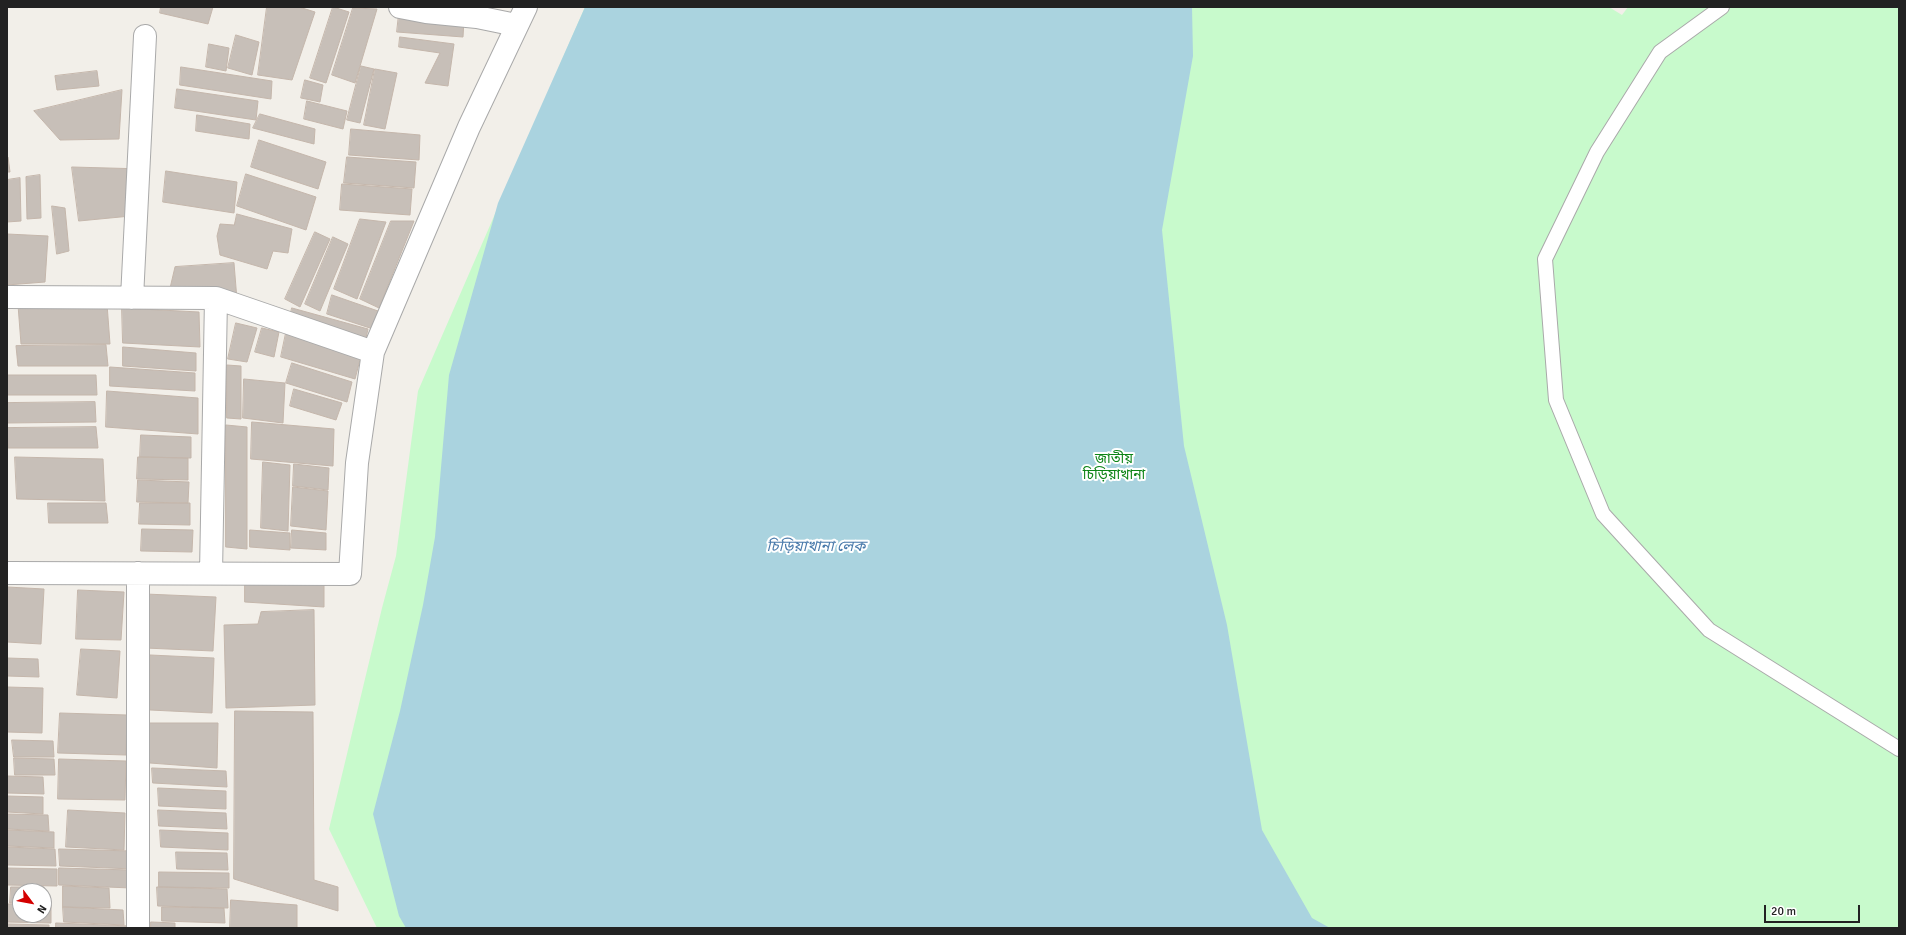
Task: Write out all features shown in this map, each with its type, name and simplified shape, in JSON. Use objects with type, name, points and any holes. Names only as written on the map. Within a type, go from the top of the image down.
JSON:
[{"type":"street","points":[[7,573],[350,574],[357,463],[373,352],[469,127],[521,16],[477,17],[426,12],[400,7]]},
{"type":"street","points":[[132,298],[145,36]]},
{"type":"street","points":[[7,297],[216,298],[373,352]]},
{"type":"street","points":[[211,573],[216,298]]},
{"type":"street","points":[[138,573],[138,928]]},
{"type":"lane","points":[[1722,7],[1660,52],[1597,152],[1545,259],[1556,400],[1604,514],[1709,630],[1899,749]]},
{"type":"green space","name":"জাতীয় চিড়িয়াখানা","points":[[585,7],[1609,7],[1622,15],[1628,7],[1899,7],[1899,928],[377,928],[329,829],[382,608],[396,556],[418,391]]},
{"type":"water","name":"চিড়িয়াখানা লেক","points":[[585,7],[1192,7],[1193,56],[1162,230],[1184,446],[1227,625],[1262,830],[1312,918],[1330,928],[406,928],[399,916],[373,814],[400,711],[423,605],[435,537],[449,375],[498,203]]},
{"type":"building","points":[[161,7],[213,7],[208,24],[160,13]]},
{"type":"building","points":[[267,7],[299,7],[315,12],[292,80],[258,75]]},
{"type":"building","points":[[333,7],[349,12],[326,83],[310,78]]},
{"type":"building","points":[[353,8],[377,9],[355,83],[332,75]]},
{"type":"building","points":[[399,14],[464,20],[463,37],[397,32]]},
{"type":"building","points":[[236,35],[259,42],[252,75],[228,68]]},
{"type":"building","points":[[400,37],[454,44],[448,86],[425,83],[440,53],[399,47]]},
{"type":"building","points":[[209,44],[229,48],[226,71],[206,67]]},
{"type":"building","points":[[361,66],[374,69],[360,123],[347,120]]},
{"type":"building","points":[[181,67],[272,81],[271,99],[180,85]]},
{"type":"building","points":[[375,69],[397,73],[385,129],[364,125]]},
{"type":"building","points":[[97,71],[99,86],[57,90],[55,76]]},
{"type":"building","points":[[305,80],[323,85],[320,102],[301,98]]},
{"type":"building","points":[[177,89],[258,101],[256,120],[175,108]]},
{"type":"building","points":[[122,90],[119,139],[60,140],[34,111]]},
{"type":"building","points":[[307,101],[347,111],[343,129],[304,119]]},
{"type":"building","points":[[260,114],[315,129],[314,144],[253,128]]},
{"type":"building","points":[[197,115],[250,124],[249,139],[196,131]]},
{"type":"building","points":[[351,129],[420,135],[419,160],[349,155]]},
{"type":"building","points":[[259,140],[326,162],[318,189],[251,167]]},
{"type":"building","points":[[8,157],[10,172],[7,172]]},
{"type":"building","points":[[347,157],[416,162],[414,188],[344,183]]},
{"type":"building","points":[[72,167],[144,169],[141,215],[79,221]]},
{"type":"building","points":[[166,171],[237,182],[234,213],[163,202]]},
{"type":"building","points":[[246,174],[316,197],[306,230],[237,206]]},
{"type":"building","points":[[40,175],[41,218],[27,219],[26,177]]},
{"type":"building","points":[[20,178],[21,221],[7,222],[7,180]]},
{"type":"building","points":[[342,184],[412,189],[410,215],[340,210]]},
{"type":"building","points":[[52,206],[65,208],[69,251],[57,254]]},
{"type":"building","points":[[237,214],[292,229],[288,253],[273,251],[267,269],[220,255],[217,236],[220,224],[234,225]]},
{"type":"building","points":[[360,219],[386,222],[357,299],[334,289]]},
{"type":"building","points":[[391,221],[414,221],[379,308],[360,299]]},
{"type":"building","points":[[315,232],[330,239],[300,307],[285,299]]},
{"type":"building","points":[[7,234],[48,236],[45,282],[7,285]]},
{"type":"building","points":[[333,237],[348,244],[320,311],[305,304]]},
{"type":"building","points":[[234,263],[237,300],[167,301],[175,267]]},
{"type":"building","points":[[332,295],[378,311],[373,329],[327,314]]},
{"type":"building","points":[[107,304],[110,344],[21,344],[18,305]]},
{"type":"building","points":[[122,308],[199,312],[200,347],[123,343]]},
{"type":"building","points":[[292,308],[368,329],[363,351],[287,330]]},
{"type":"building","points":[[236,323],[257,328],[247,362],[228,359]]},
{"type":"building","points":[[262,328],[279,332],[274,357],[255,352]]},
{"type":"building","points":[[286,333],[361,356],[355,379],[281,357]]},
{"type":"building","points":[[106,345],[108,366],[18,366],[16,346]]},
{"type":"building","points":[[123,347],[196,353],[196,371],[123,366]]},
{"type":"building","points":[[292,363],[352,382],[347,402],[286,383]]},
{"type":"building","points":[[227,365],[241,366],[241,419],[227,418]]},
{"type":"building","points":[[110,367],[195,373],[195,391],[110,386]]},
{"type":"building","points":[[7,375],[96,375],[97,395],[8,395]]},
{"type":"building","points":[[244,379],[285,383],[283,423],[243,418]]},
{"type":"building","points":[[294,389],[342,403],[336,420],[290,406]]},
{"type":"building","points":[[107,391],[198,398],[198,434],[106,427]]},
{"type":"building","points":[[95,402],[96,422],[7,423],[7,403]]},
{"type":"building","points":[[252,422],[334,429],[333,466],[251,459]]},
{"type":"building","points":[[226,425],[247,427],[247,549],[226,547]]},
{"type":"building","points":[[96,427],[98,448],[8,448],[7,428]]},
{"type":"building","points":[[141,435],[191,437],[191,458],[140,457]]},
{"type":"building","points":[[15,457],[103,459],[105,501],[17,499]]},
{"type":"building","points":[[138,457],[188,458],[188,480],[137,479]]},
{"type":"building","points":[[263,462],[290,465],[288,531],[261,528]]},
{"type":"building","points":[[294,464],[329,468],[328,490],[293,486]]},
{"type":"building","points":[[138,480],[189,482],[188,503],[137,502]]},
{"type":"building","points":[[293,487],[328,491],[326,530],[291,526]]},
{"type":"building","points":[[48,503],[106,503],[108,523],[49,523]]},
{"type":"building","points":[[140,503],[190,503],[190,525],[139,524]]},
{"type":"building","points":[[142,529],[193,530],[192,552],[141,551]]},
{"type":"building","points":[[250,530],[290,533],[290,550],[250,547]]},
{"type":"building","points":[[292,530],[326,533],[326,550],[291,548]]},
{"type":"building","points":[[245,580],[324,585],[324,607],[245,602]]},
{"type":"building","points":[[7,587],[44,589],[41,644],[7,642]]},
{"type":"building","points":[[78,590],[124,592],[121,640],[76,639]]},
{"type":"building","points":[[145,594],[216,597],[213,651],[145,648]]},
{"type":"building","points":[[314,610],[315,705],[226,708],[224,625],[258,624],[261,612]]},
{"type":"building","points":[[81,649],[120,651],[117,698],[77,695]]},
{"type":"building","points":[[150,655],[214,658],[212,713],[150,710]]},
{"type":"building","points":[[7,658],[38,659],[39,677],[7,676]]},
{"type":"building","points":[[7,687],[43,688],[42,733],[7,732]]},
{"type":"building","points":[[235,711],[313,712],[314,880],[338,887],[338,911],[234,879]]},
{"type":"building","points":[[60,713],[127,715],[126,755],[58,753]]},
{"type":"building","points":[[149,723],[218,723],[217,768],[150,763]]},
{"type":"building","points":[[12,740],[53,741],[54,757],[14,757]]},
{"type":"building","points":[[14,758],[54,759],[55,775],[15,775]]},
{"type":"building","points":[[59,759],[126,761],[125,800],[58,799]]},
{"type":"building","points":[[152,768],[226,771],[227,787],[153,783]]},
{"type":"building","points":[[7,776],[43,777],[44,794],[7,793]]},
{"type":"building","points":[[158,788],[226,791],[226,809],[159,806]]},
{"type":"building","points":[[7,796],[43,797],[43,814],[7,812]]},
{"type":"building","points":[[68,810],[125,813],[124,850],[66,847]]},
{"type":"building","points":[[158,810],[226,813],[227,829],[159,826]]},
{"type":"building","points":[[7,814],[48,815],[49,831],[7,829]]},
{"type":"building","points":[[7,830],[54,832],[54,848],[7,846]]},
{"type":"building","points":[[160,830],[228,833],[228,850],[161,847]]},
{"type":"building","points":[[7,847],[55,849],[56,866],[7,865]]},
{"type":"building","points":[[59,849],[132,851],[133,869],[60,866]]},
{"type":"building","points":[[176,852],[227,853],[228,870],[177,869]]},
{"type":"building","points":[[7,868],[57,869],[57,886],[52,886],[52,883],[12,883],[12,885],[7,885]]},
{"type":"building","points":[[59,868],[131,870],[131,888],[59,885]]},
{"type":"building","points":[[159,872],[229,873],[229,888],[159,887]]},
{"type":"building","points":[[63,886],[109,888],[110,908],[63,907]]},
{"type":"building","points":[[11,887],[12,887],[12,903],[10,903]]},
{"type":"building","points":[[157,887],[227,889],[228,908],[158,906]]},
{"type":"building","points":[[231,900],[297,905],[297,928],[230,928]]},
{"type":"building","points":[[7,904],[12,904],[12,922],[7,922]]},
{"type":"building","points":[[63,907],[123,910],[124,925],[64,922]]},
{"type":"building","points":[[162,907],[224,908],[225,923],[162,921]]},
{"type":"building","points":[[151,922],[175,923],[175,928],[151,928]]},
{"type":"building","points":[[56,923],[130,926],[130,928],[56,928]]},
{"type":"building","points":[[7,924],[49,925],[49,928],[7,928]]}]
